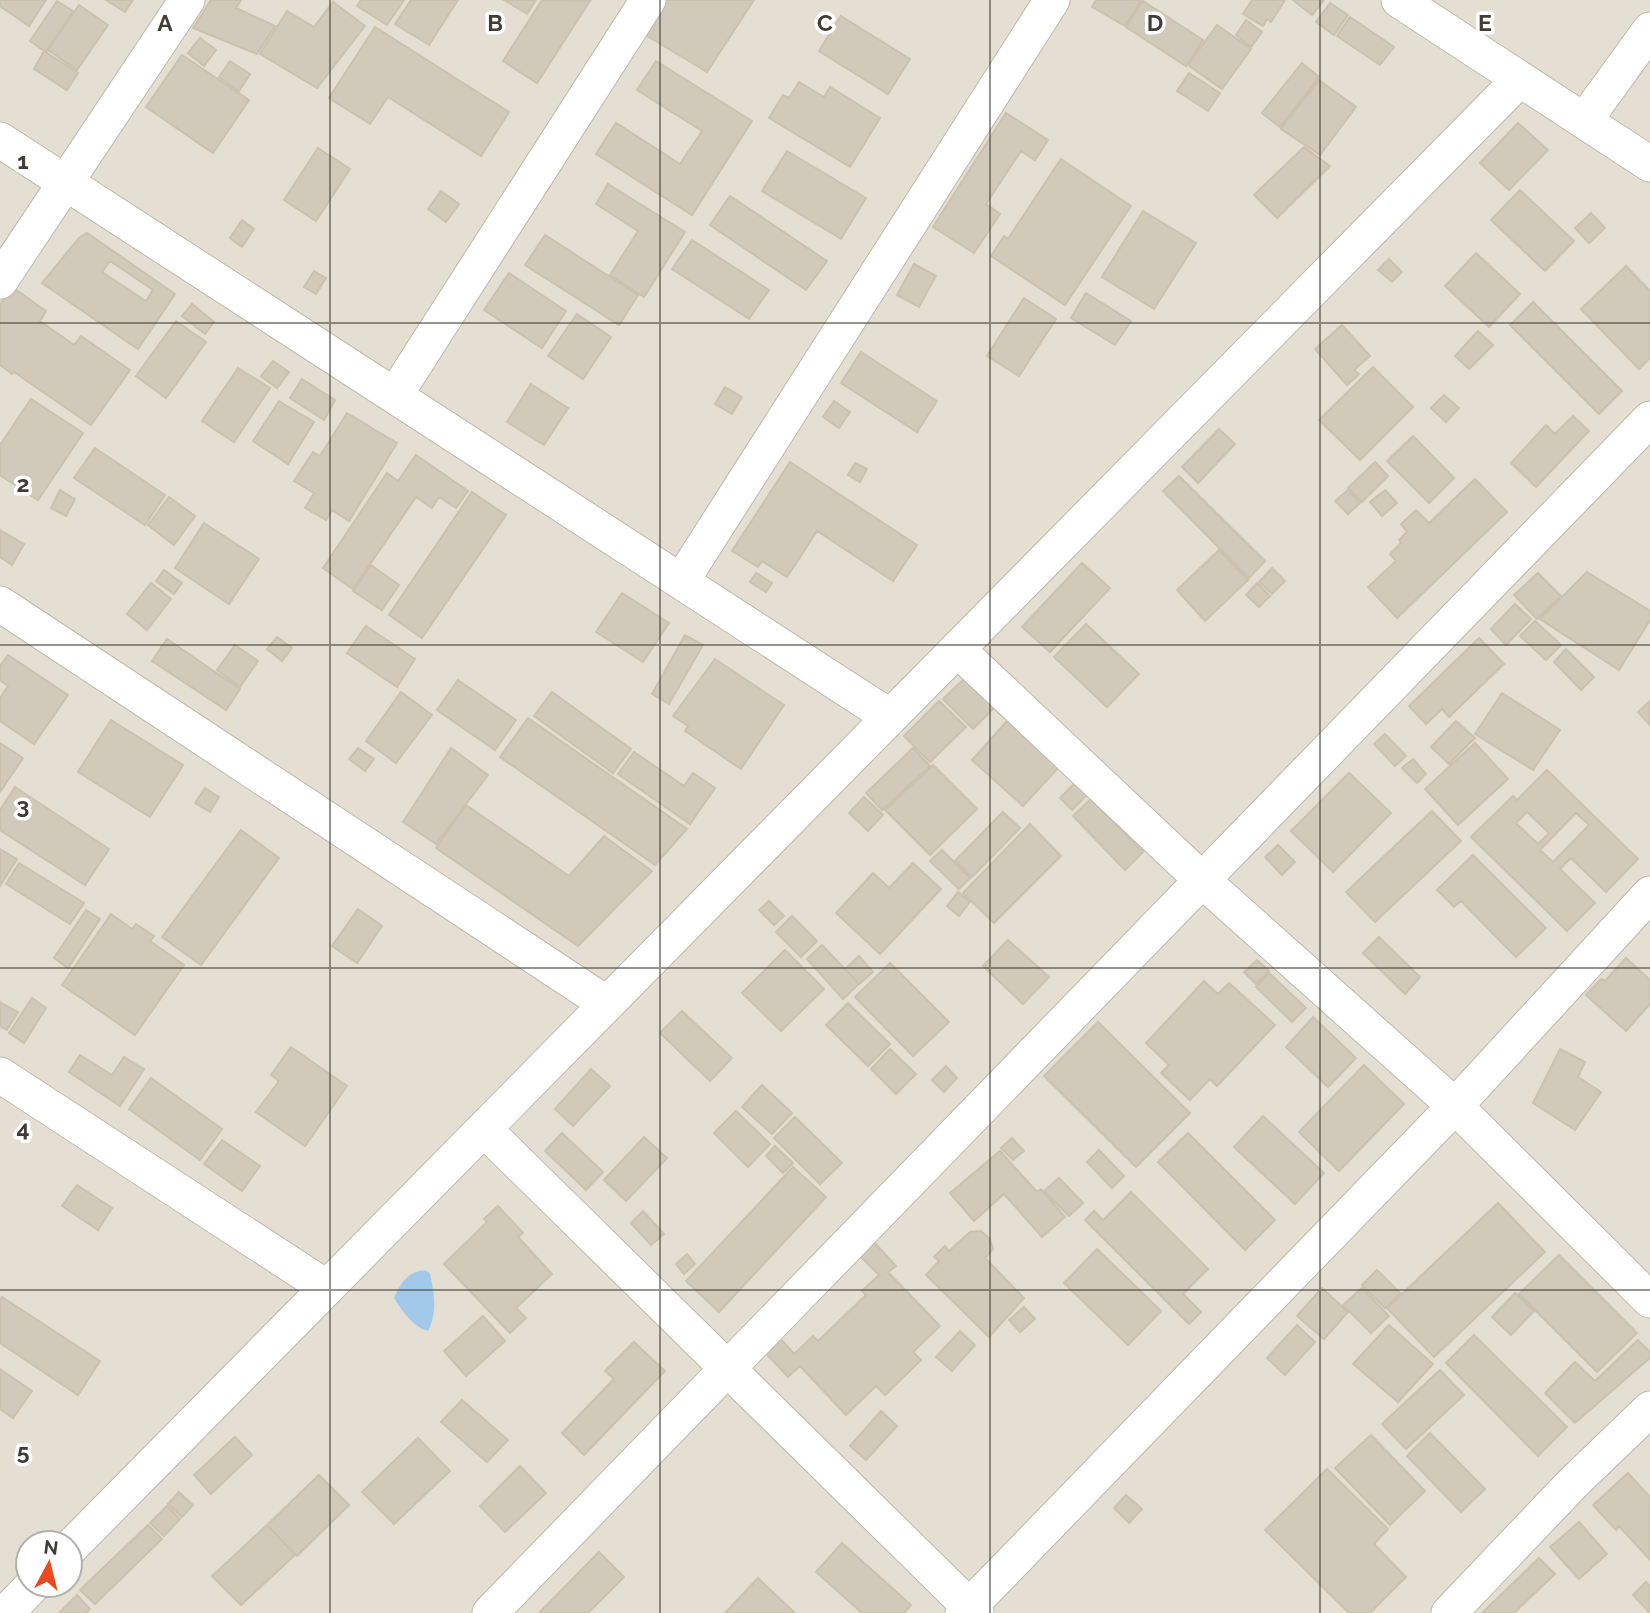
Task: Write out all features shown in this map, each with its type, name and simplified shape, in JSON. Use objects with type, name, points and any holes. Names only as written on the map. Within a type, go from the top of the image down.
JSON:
[{"type":"street","points":[[0,281],[187,0]]},
{"type":"street","points":[[395,395],[648,0]]},
{"type":"street","points":[[682,580],[1052,0]]},
{"type":"street","points":[[1399,0],[1650,164]]},
{"type":"street","points":[[1584,121],[1650,30]]},
{"type":"street","points":[[84,1534],[1520,79]]},
{"type":"street","points":[[0,140],[890,717]]},
{"type":"street","points":[[490,1613],[1650,419]]},
{"type":"street","points":[[0,604],[607,1004]]},
{"type":"street","points":[[957,649],[1202,880],[1455,1106],[1650,1300]]},
{"type":"street","points":[[484,1129],[969,1611],[1455,1106],[1650,896]]},
{"type":"street","points":[[0,1075],[327,1288]]},
{"type":"street","points":[[1449,1613],[1573,1483],[1650,1409]]},
{"type":"street","points":[[6,1613],[20,1599]]},
{"type":"shaded area","points":[[0,0],[1650,0],[1650,1613],[0,1613]]},
{"type":"water","points":[[425,1270],[430,1273],[434,1303],[428,1331],[413,1322],[394,1298],[405,1279]]},
{"type":"building","points":[[0,0],[46,0],[29,26],[0,6]]},
{"type":"building","points":[[106,0],[133,0],[125,12]]},
{"type":"building","points":[[211,0],[241,0],[236,8],[275,26],[257,54],[193,28]]},
{"type":"building","points":[[361,0],[404,0],[387,25],[357,6]]},
{"type":"building","points":[[411,0],[458,0],[429,45],[395,24]]},
{"type":"building","points":[[504,0],[536,0],[527,14]]},
{"type":"building","points":[[542,0],[590,1],[537,83],[503,61]]},
{"type":"building","points":[[666,0],[754,0],[707,72],[644,34]]},
{"type":"building","points":[[1096,0],[1141,0],[1125,26],[1092,7]]},
{"type":"building","points":[[1252,0],[1285,0],[1271,22],[1267,19],[1263,26],[1243,14]]},
{"type":"building","points":[[1293,0],[1324,0],[1312,15]]},
{"type":"building","points":[[57,1],[73,11],[46,52],[30,41]]},
{"type":"building","points":[[1143,1],[1203,40],[1186,66],[1126,27]]},
{"type":"building","points":[[333,2],[365,26],[317,88],[260,54],[287,11],[314,27]]},
{"type":"building","points":[[1330,3],[1348,15],[1334,35],[1316,22]]},
{"type":"building","points":[[79,5],[108,25],[77,70],[48,50]]},
{"type":"building","points":[[841,16],[910,59],[888,94],[819,51]]},
{"type":"building","points":[[1350,17],[1394,47],[1380,65],[1337,36]]},
{"type":"building","points":[[1246,20],[1262,32],[1251,47],[1236,35]]},
{"type":"building","points":[[1217,25],[1251,49],[1222,89],[1188,65]]},
{"type":"building","points":[[375,27],[509,112],[481,156],[388,97],[370,124],[329,98]]},
{"type":"building","points":[[200,38],[216,50],[204,66],[188,53]]},
{"type":"building","points":[[44,51],[78,73],[67,90],[34,69]]},
{"type":"building","points":[[182,55],[249,100],[213,153],[146,107]]},
{"type":"building","points":[[230,61],[250,74],[239,91],[219,77]]},
{"type":"building","points":[[656,61],[752,121],[692,215],[596,154],[616,123],[680,164],[702,131],[637,90]]},
{"type":"building","points":[[1302,63],[1319,77],[1280,127],[1262,113]]},
{"type":"building","points":[[1189,73],[1220,93],[1208,111],[1177,91]]},
{"type":"building","points":[[1319,80],[1356,107],[1320,155],[1281,129]]},
{"type":"building","points":[[799,82],[824,97],[830,87],[880,118],[850,167],[769,118],[783,95],[789,98]]},
{"type":"building","points":[[1006,113],[1048,140],[1035,160],[1021,151],[986,204],[1000,214],[974,253],[933,227]]},
{"type":"building","points":[[1518,123],[1548,150],[1509,190],[1480,163]]},
{"type":"building","points":[[1304,147],[1330,166],[1277,218],[1254,195]]},
{"type":"building","points":[[318,148],[350,169],[316,221],[284,200]]},
{"type":"building","points":[[787,151],[866,198],[841,239],[762,191]]},
{"type":"building","points":[[1061,159],[1131,206],[1065,305],[991,256],[1004,236],[1008,239]]},
{"type":"building","points":[[608,184],[685,232],[644,297],[610,275],[638,231],[596,204]]},
{"type":"building","points":[[1520,190],[1574,241],[1545,271],[1491,220]]},
{"type":"building","points":[[441,191],[459,204],[446,222],[428,209]]},
{"type":"building","points":[[730,196],[827,261],[806,290],[710,225]]},
{"type":"building","points":[[1143,211],[1196,243],[1154,309],[1102,277]]},
{"type":"building","points":[[1591,213],[1605,228],[1589,243],[1575,228]]},
{"type":"building","points":[[242,220],[254,229],[242,247],[230,238]]},
{"type":"building","points":[[87,233],[175,294],[138,349],[42,283],[79,238]],"holes":[[[110,261],[153,290],[146,301],[102,272]]]},
{"type":"building","points":[[545,235],[638,295],[619,325],[525,265]]},
{"type":"building","points":[[692,240],[769,290],[749,319],[672,269]]},
{"type":"building","points":[[1476,253],[1520,294],[1489,327],[1445,286]]},
{"type":"building","points":[[1389,259],[1402,272],[1392,282],[1378,270]]},
{"type":"building","points":[[914,264],[936,276],[919,307],[897,295]]},
{"type":"building","points":[[1626,266],[1650,291],[1650,358],[1639,369],[1581,309]]},
{"type":"building","points":[[314,271],[326,278],[316,294],[304,287]]},
{"type":"building","points":[[509,273],[566,311],[542,348],[484,310]]},
{"type":"building","points":[[12,287],[46,311],[40,321],[74,345],[81,336],[130,370],[91,425],[0,365],[0,305]]},
{"type":"building","points":[[1086,293],[1131,321],[1115,345],[1071,318]]},
{"type":"building","points":[[1024,298],[1056,319],[1019,376],[987,356]]},
{"type":"building","points":[[1533,302],[1622,391],[1599,414],[1510,325]]},
{"type":"building","points":[[192,304],[214,322],[205,334],[182,316]]},
{"type":"building","points":[[577,314],[611,337],[583,379],[548,356]]},
{"type":"building","points":[[176,321],[206,342],[166,398],[136,376]]},
{"type":"building","points":[[1342,325],[1370,356],[1354,370],[1359,374],[1347,385],[1315,349]]},
{"type":"building","points":[[1478,331],[1493,345],[1469,369],[1455,356]]},
{"type":"building","points":[[861,352],[937,401],[917,432],[841,383]]},
{"type":"building","points":[[273,361],[289,372],[277,388],[261,376]]},
{"type":"building","points":[[1373,367],[1413,407],[1360,460],[1319,420]]},
{"type":"building","points":[[238,368],[270,388],[234,442],[202,421]]},
{"type":"building","points":[[302,379],[335,400],[324,420],[290,398]]},
{"type":"building","points":[[531,384],[568,408],[544,445],[507,422]]},
{"type":"building","points":[[725,387],[742,397],[732,414],[715,404]]},
{"type":"building","points":[[1444,395],[1459,408],[1446,422],[1431,408]]},
{"type":"building","points":[[31,399],[83,433],[38,500],[0,475],[0,445]]},
{"type":"building","points":[[279,401],[314,422],[288,464],[253,441]]},
{"type":"building","points":[[834,401],[850,412],[839,428],[823,417]]},
{"type":"building","points":[[347,413],[397,443],[349,521],[332,510],[326,520],[305,508],[314,493],[294,481],[313,452],[320,456]]},
{"type":"building","points":[[1573,416],[1589,431],[1536,487],[1511,463],[1546,425],[1555,434]]},
{"type":"building","points":[[1219,429],[1235,444],[1198,483],[1182,467]]},
{"type":"building","points":[[1413,436],[1454,478],[1429,503],[1387,461]]},
{"type":"building","points":[[95,448],[165,495],[145,525],[74,478]]},
{"type":"building","points":[[416,455],[468,491],[456,508],[439,497],[432,508],[416,497],[353,589],[323,568],[387,473],[398,481]]},
{"type":"building","points":[[790,462],[917,545],[893,581],[817,531],[787,577],[762,561],[758,567],[732,551]]},
{"type":"building","points":[[1375,462],[1388,476],[1362,502],[1348,488]]},
{"type":"building","points":[[855,463],[867,469],[860,482],[848,475]]},
{"type":"building","points":[[1179,476],[1265,561],[1249,578],[1163,491]]},
{"type":"building","points":[[1475,479],[1507,512],[1397,618],[1368,587],[1396,561],[1390,554],[1407,532],[1401,524],[1416,510],[1429,523]]},
{"type":"building","points":[[60,490],[75,499],[66,516],[51,508]]},
{"type":"building","points":[[1348,490],[1360,503],[1348,514],[1335,501]]},
{"type":"building","points":[[1385,490],[1397,503],[1382,516],[1370,502]]},
{"type":"building","points":[[472,492],[506,515],[422,638],[389,615]]},
{"type":"building","points":[[169,497],[195,516],[174,545],[148,525]]},
{"type":"building","points":[[204,523],[259,559],[229,604],[175,568]]},
{"type":"building","points":[[0,530],[24,544],[12,565],[0,557]]},
{"type":"building","points":[[1219,550],[1248,580],[1205,621],[1177,590]]},
{"type":"building","points":[[1082,563],[1110,588],[1050,652],[1022,627]]},
{"type":"building","points":[[371,565],[399,585],[382,610],[353,591]]},
{"type":"building","points":[[1272,568],[1285,581],[1272,594],[1259,582]]},
{"type":"building","points":[[164,570],[182,583],[174,594],[156,581]]},
{"type":"building","points":[[1587,572],[1650,611],[1650,620],[1619,670],[1540,619]]},
{"type":"building","points":[[756,573],[772,583],[766,592],[750,582]]},
{"type":"building","points":[[1538,573],[1561,596],[1537,619],[1514,595]]},
{"type":"building","points":[[151,583],[171,599],[147,630],[127,614]]},
{"type":"building","points":[[1257,583],[1270,596],[1259,607],[1246,595]]},
{"type":"building","points":[[622,593],[669,623],[643,662],[596,632]]},
{"type":"building","points":[[1515,604],[1531,619],[1506,645],[1491,629]]},
{"type":"building","points":[[1535,621],[1561,645],[1546,660],[1520,636]]},
{"type":"building","points":[[1086,624],[1139,674],[1107,707],[1054,657]]},
{"type":"building","points":[[366,626],[415,659],[397,687],[347,653]]},
{"type":"building","points":[[685,635],[703,645],[669,704],[652,694]]},
{"type":"building","points":[[277,637],[292,648],[282,661],[267,649]]},
{"type":"building","points":[[1479,638],[1504,664],[1449,717],[1442,709],[1426,724],[1409,706]]},
{"type":"building","points":[[167,639],[240,689],[226,710],[152,661]]},
{"type":"building","points":[[235,645],[258,661],[240,687],[217,670]]},
{"type":"building","points":[[1566,649],[1594,677],[1581,690],[1554,662]]},
{"type":"building","points":[[8,655],[68,695],[34,744],[0,721],[0,698],[8,686],[0,680],[0,666]]},
{"type":"building","points":[[715,659],[784,705],[741,769],[685,731],[688,726],[673,716]]},
{"type":"building","points":[[967,676],[996,706],[973,729],[943,699]]},
{"type":"building","points":[[458,680],[516,720],[495,750],[437,710]]},
{"type":"building","points":[[401,692],[432,715],[396,763],[366,741]]},
{"type":"building","points":[[552,692],[631,749],[613,773],[534,716]]},
{"type":"building","points":[[1502,693],[1560,730],[1533,770],[1475,734]]},
{"type":"building","points":[[939,701],[966,727],[930,762],[904,736]]},
{"type":"building","points":[[1650,701],[1650,725],[1638,712]]},
{"type":"building","points":[[528,718],[687,829],[655,865],[500,757]]},
{"type":"building","points":[[111,720],[183,765],[150,817],[78,772]]},
{"type":"building","points":[[1008,720],[1059,767],[1023,806],[972,760]]},
{"type":"building","points":[[1456,721],[1475,738],[1449,764],[1431,747]]},
{"type":"building","points":[[1385,734],[1406,756],[1395,766],[1374,744]]},
{"type":"building","points":[[0,743],[23,758],[0,792]]},
{"type":"building","points":[[1475,743],[1508,779],[1458,825],[1425,789]]},
{"type":"building","points":[[358,748],[374,759],[365,771],[349,759]]},
{"type":"building","points":[[451,748],[488,775],[436,844],[403,822]]},
{"type":"building","points":[[913,748],[930,766],[882,810],[866,793]]},
{"type":"building","points":[[634,752],[684,786],[693,773],[715,788],[690,824],[618,774]]},
{"type":"building","points":[[1413,759],[1426,774],[1417,783],[1402,768]]},
{"type":"building","points":[[933,765],[977,809],[930,855],[885,810]]},
{"type":"building","points":[[1547,770],[1638,859],[1606,892],[1571,858],[1560,869],[1595,903],[1567,931],[1471,837],[1513,796],[1517,800]],"holes":[[[1527,812],[1549,833],[1538,844],[1516,823]],[[1576,813],[1589,825],[1553,862],[1540,850]]]},
{"type":"building","points":[[1349,773],[1391,813],[1333,872],[1291,831]]},
{"type":"building","points":[[1075,783],[1087,795],[1072,810],[1060,798]]},
{"type":"building","points":[[15,787],[109,849],[85,885],[0,830],[0,810]]},
{"type":"building","points":[[205,788],[219,797],[210,812],[195,803]]},
{"type":"building","points":[[864,797],[883,815],[868,831],[849,813]]},
{"type":"building","points":[[1091,799],[1143,852],[1125,870],[1073,816]]},
{"type":"building","points":[[466,805],[569,876],[604,836],[652,871],[578,946],[436,848]]},
{"type":"building","points":[[1432,811],[1461,841],[1375,922],[1346,892]]},
{"type":"building","points":[[1003,812],[1020,828],[972,877],[955,861]]},
{"type":"building","points":[[1030,824],[1061,856],[994,923],[963,893]]},
{"type":"building","points":[[241,830],[279,858],[201,965],[162,937]]},
{"type":"building","points":[[1278,845],[1295,862],[1282,875],[1265,857]]},
{"type":"building","points":[[0,849],[17,859],[0,886]]},
{"type":"building","points":[[942,850],[970,878],[959,889],[930,861]]},
{"type":"building","points":[[1473,855],[1546,928],[1516,957],[1461,901],[1454,907],[1437,890]]},
{"type":"building","points":[[19,863],[84,903],[70,924],[6,884]]},
{"type":"building","points":[[913,863],[941,889],[880,954],[836,913],[873,873],[889,888]]},
{"type":"building","points":[[958,892],[970,902],[959,916],[947,906]]},
{"type":"building","points":[[769,901],[784,916],[774,925],[759,910]]},
{"type":"building","points":[[358,909],[382,926],[357,963],[332,946]]},
{"type":"building","points":[[86,910],[100,919],[68,968],[54,958]]},
{"type":"building","points":[[111,914],[132,929],[136,924],[154,936],[150,941],[184,965],[135,1035],[62,985]]},
{"type":"building","points":[[792,916],[817,941],[801,957],[776,932]]},
{"type":"building","points":[[1379,937],[1420,977],[1405,994],[1363,953]]},
{"type":"building","points":[[1008,940],[1049,977],[1023,1004],[983,966]]},
{"type":"building","points":[[822,945],[859,984],[843,999],[807,959]]},
{"type":"building","points":[[785,950],[824,989],[781,1031],[742,993]]},
{"type":"building","points":[[859,956],[873,972],[859,984],[845,969]]},
{"type":"building","points":[[1626,958],[1650,980],[1650,1004],[1626,1031],[1586,995],[1601,979],[1605,981]]},
{"type":"building","points":[[1257,960],[1269,971],[1256,984],[1244,972]]},
{"type":"building","points":[[890,963],[949,1022],[913,1056],[855,997]]},
{"type":"building","points":[[1269,973],[1306,1008],[1292,1022],[1256,987]]},
{"type":"building","points":[[1204,981],[1218,994],[1229,983],[1275,1025],[1217,1086],[1210,1079],[1190,1100],[1161,1073],[1169,1065],[1146,1043]]},
{"type":"building","points":[[32,998],[46,1008],[24,1043],[9,1033]]},
{"type":"building","points":[[0,1002],[18,1012],[7,1030],[0,1026]]},
{"type":"building","points":[[848,1003],[890,1044],[868,1066],[826,1025]]},
{"type":"building","points":[[682,1011],[732,1058],[710,1081],[660,1033]]},
{"type":"building","points":[[1313,1017],[1356,1058],[1328,1087],[1286,1047]]},
{"type":"building","points":[[1098,1022],[1190,1113],[1136,1167],[1044,1076]]},
{"type":"building","points":[[291,1047],[347,1086],[305,1146],[256,1112],[279,1081],[271,1075]]},
{"type":"building","points":[[890,1049],[916,1074],[896,1094],[871,1069]]},
{"type":"building","points":[[1560,1049],[1585,1062],[1578,1077],[1601,1092],[1575,1130],[1533,1103]]},
{"type":"building","points":[[80,1055],[112,1075],[124,1057],[144,1069],[120,1106],[69,1072]]},
{"type":"building","points":[[1364,1065],[1404,1104],[1339,1171],[1299,1132]]},
{"type":"building","points":[[946,1066],[957,1078],[944,1092],[932,1080]]},
{"type":"building","points":[[591,1069],[610,1086],[573,1126],[555,1109]]},
{"type":"building","points":[[151,1078],[222,1129],[200,1160],[129,1109]]},
{"type":"building","points":[[762,1085],[792,1113],[772,1134],[742,1107]]},
{"type":"building","points":[[736,1111],[770,1144],[748,1167],[714,1133]]},
{"type":"building","points":[[1263,1116],[1324,1173],[1295,1204],[1234,1147]]},
{"type":"building","points":[[795,1117],[842,1163],[820,1184],[774,1138]]},
{"type":"building","points":[[562,1133],[603,1172],[586,1190],[545,1151]]},
{"type":"building","points":[[1188,1133],[1275,1220],[1245,1250],[1158,1162]]},
{"type":"building","points":[[644,1137],[667,1158],[626,1201],[604,1180]]},
{"type":"building","points":[[1012,1138],[1024,1151],[1013,1160],[1001,1148]]},
{"type":"building","points":[[222,1140],[260,1166],[242,1191],[204,1164]]},
{"type":"building","points":[[775,1146],[793,1163],[783,1173],[766,1156]]},
{"type":"building","points":[[1099,1150],[1124,1176],[1112,1188],[1087,1162]]},
{"type":"building","points":[[1000,1151],[1037,1192],[1041,1189],[1065,1217],[1042,1237],[1004,1194],[974,1221],[950,1193]]},
{"type":"building","points":[[793,1167],[826,1197],[719,1312],[686,1281]]},
{"type":"building","points":[[1059,1178],[1083,1203],[1069,1216],[1044,1191]]},
{"type":"building","points":[[77,1185],[112,1208],[98,1230],[62,1206]]},
{"type":"building","points":[[1131,1192],[1208,1269],[1183,1294],[1201,1312],[1189,1324],[1085,1220],[1094,1211],[1103,1220]]},
{"type":"building","points":[[1498,1203],[1545,1252],[1434,1357],[1387,1308]]},
{"type":"building","points":[[498,1206],[523,1233],[518,1237],[552,1274],[516,1308],[526,1318],[510,1333],[444,1264],[487,1222],[484,1219]]},
{"type":"building","points":[[643,1211],[664,1234],[651,1245],[631,1223]]},
{"type":"building","points":[[981,1231],[990,1239],[993,1249],[985,1258],[1024,1298],[989,1337],[926,1275],[939,1261],[934,1257],[945,1246],[949,1251],[970,1232]]},
{"type":"building","points":[[873,1241],[896,1266],[888,1272],[940,1326],[913,1352],[921,1360],[885,1395],[876,1386],[846,1415],[800,1366],[788,1377],[765,1352],[780,1338],[794,1354],[813,1336],[818,1341],[866,1295],[862,1291],[879,1275],[859,1255]]},
{"type":"building","points":[[1097,1249],[1161,1311],[1128,1345],[1064,1283]]},
{"type":"building","points":[[687,1254],[695,1264],[684,1274],[676,1264]]},
{"type":"building","points":[[1559,1255],[1637,1333],[1597,1372],[1519,1294]]},
{"type":"building","points":[[1377,1270],[1400,1293],[1385,1308],[1362,1285]]},
{"type":"building","points":[[1322,1288],[1348,1312],[1324,1339],[1297,1316]]},
{"type":"building","points":[[1362,1288],[1389,1316],[1371,1333],[1343,1305]]},
{"type":"building","points":[[1515,1293],[1534,1311],[1511,1335],[1492,1317]]},
{"type":"building","points":[[2,1297],[100,1361],[78,1395],[0,1343]]},
{"type":"building","points":[[1024,1307],[1035,1319],[1020,1332],[1009,1320]]},
{"type":"building","points":[[483,1316],[505,1341],[466,1376],[444,1351]]},
{"type":"building","points":[[1297,1325],[1315,1342],[1285,1375],[1267,1358]]},
{"type":"building","points":[[1389,1325],[1433,1364],[1398,1402],[1353,1364]]},
{"type":"building","points":[[960,1331],[975,1345],[952,1371],[936,1357]]},
{"type":"building","points":[[1474,1335],[1567,1427],[1538,1456],[1446,1363]]},
{"type":"building","points":[[1638,1340],[1650,1352],[1650,1358],[1575,1423],[1545,1393],[1575,1362],[1595,1381]]},
{"type":"building","points":[[634,1342],[665,1371],[584,1455],[562,1433],[614,1379],[605,1371]]},
{"type":"building","points":[[0,1369],[32,1391],[13,1418],[0,1409]]},
{"type":"building","points":[[1440,1370],[1464,1395],[1406,1449],[1382,1424]]},
{"type":"building","points":[[462,1400],[508,1440],[487,1462],[441,1422]]},
{"type":"building","points":[[881,1411],[897,1426],[866,1460],[850,1446]]},
{"type":"building","points":[[1430,1433],[1485,1489],[1461,1512],[1407,1456]]},
{"type":"building","points":[[1371,1435],[1425,1491],[1390,1525],[1335,1468]]},
{"type":"building","points":[[235,1437],[252,1455],[211,1494],[194,1475]]},
{"type":"building","points":[[418,1438],[450,1471],[394,1524],[362,1492]]},
{"type":"building","points":[[520,1466],[546,1493],[505,1532],[480,1506]]},
{"type":"building","points":[[1327,1469],[1388,1529],[1374,1544],[1406,1577],[1370,1613],[1349,1613],[1265,1530]]},
{"type":"building","points":[[1628,1473],[1650,1497],[1650,1560],[1619,1526],[1616,1530],[1593,1505]]},
{"type":"building","points":[[319,1475],[349,1505],[297,1556],[267,1525]]},
{"type":"building","points":[[179,1492],[193,1505],[182,1517],[168,1504]]},
{"type":"building","points":[[1126,1495],[1142,1509],[1129,1523],[1114,1508]]},
{"type":"building","points":[[167,1506],[180,1519],[164,1536],[150,1523]]},
{"type":"building","points":[[1579,1522],[1607,1554],[1579,1579],[1550,1547]]},
{"type":"building","points":[[148,1525],[162,1539],[95,1604],[84,1594],[84,1586]]},
{"type":"building","points":[[267,1525],[295,1555],[241,1605],[212,1576]]},
{"type":"building","points":[[842,1543],[911,1605],[904,1613],[862,1613],[816,1572]]},
{"type":"building","points":[[599,1552],[624,1577],[588,1613],[539,1613]]},
{"type":"building","points":[[1539,1558],[1555,1574],[1514,1613],[1482,1613]]},
{"type":"building","points":[[758,1578],[795,1613],[725,1613]]},
{"type":"building","points":[[1646,1582],[1650,1586],[1650,1613],[1633,1595]]},
{"type":"building","points":[[73,1599],[81,1599],[90,1609],[86,1613],[59,1613]]}]
